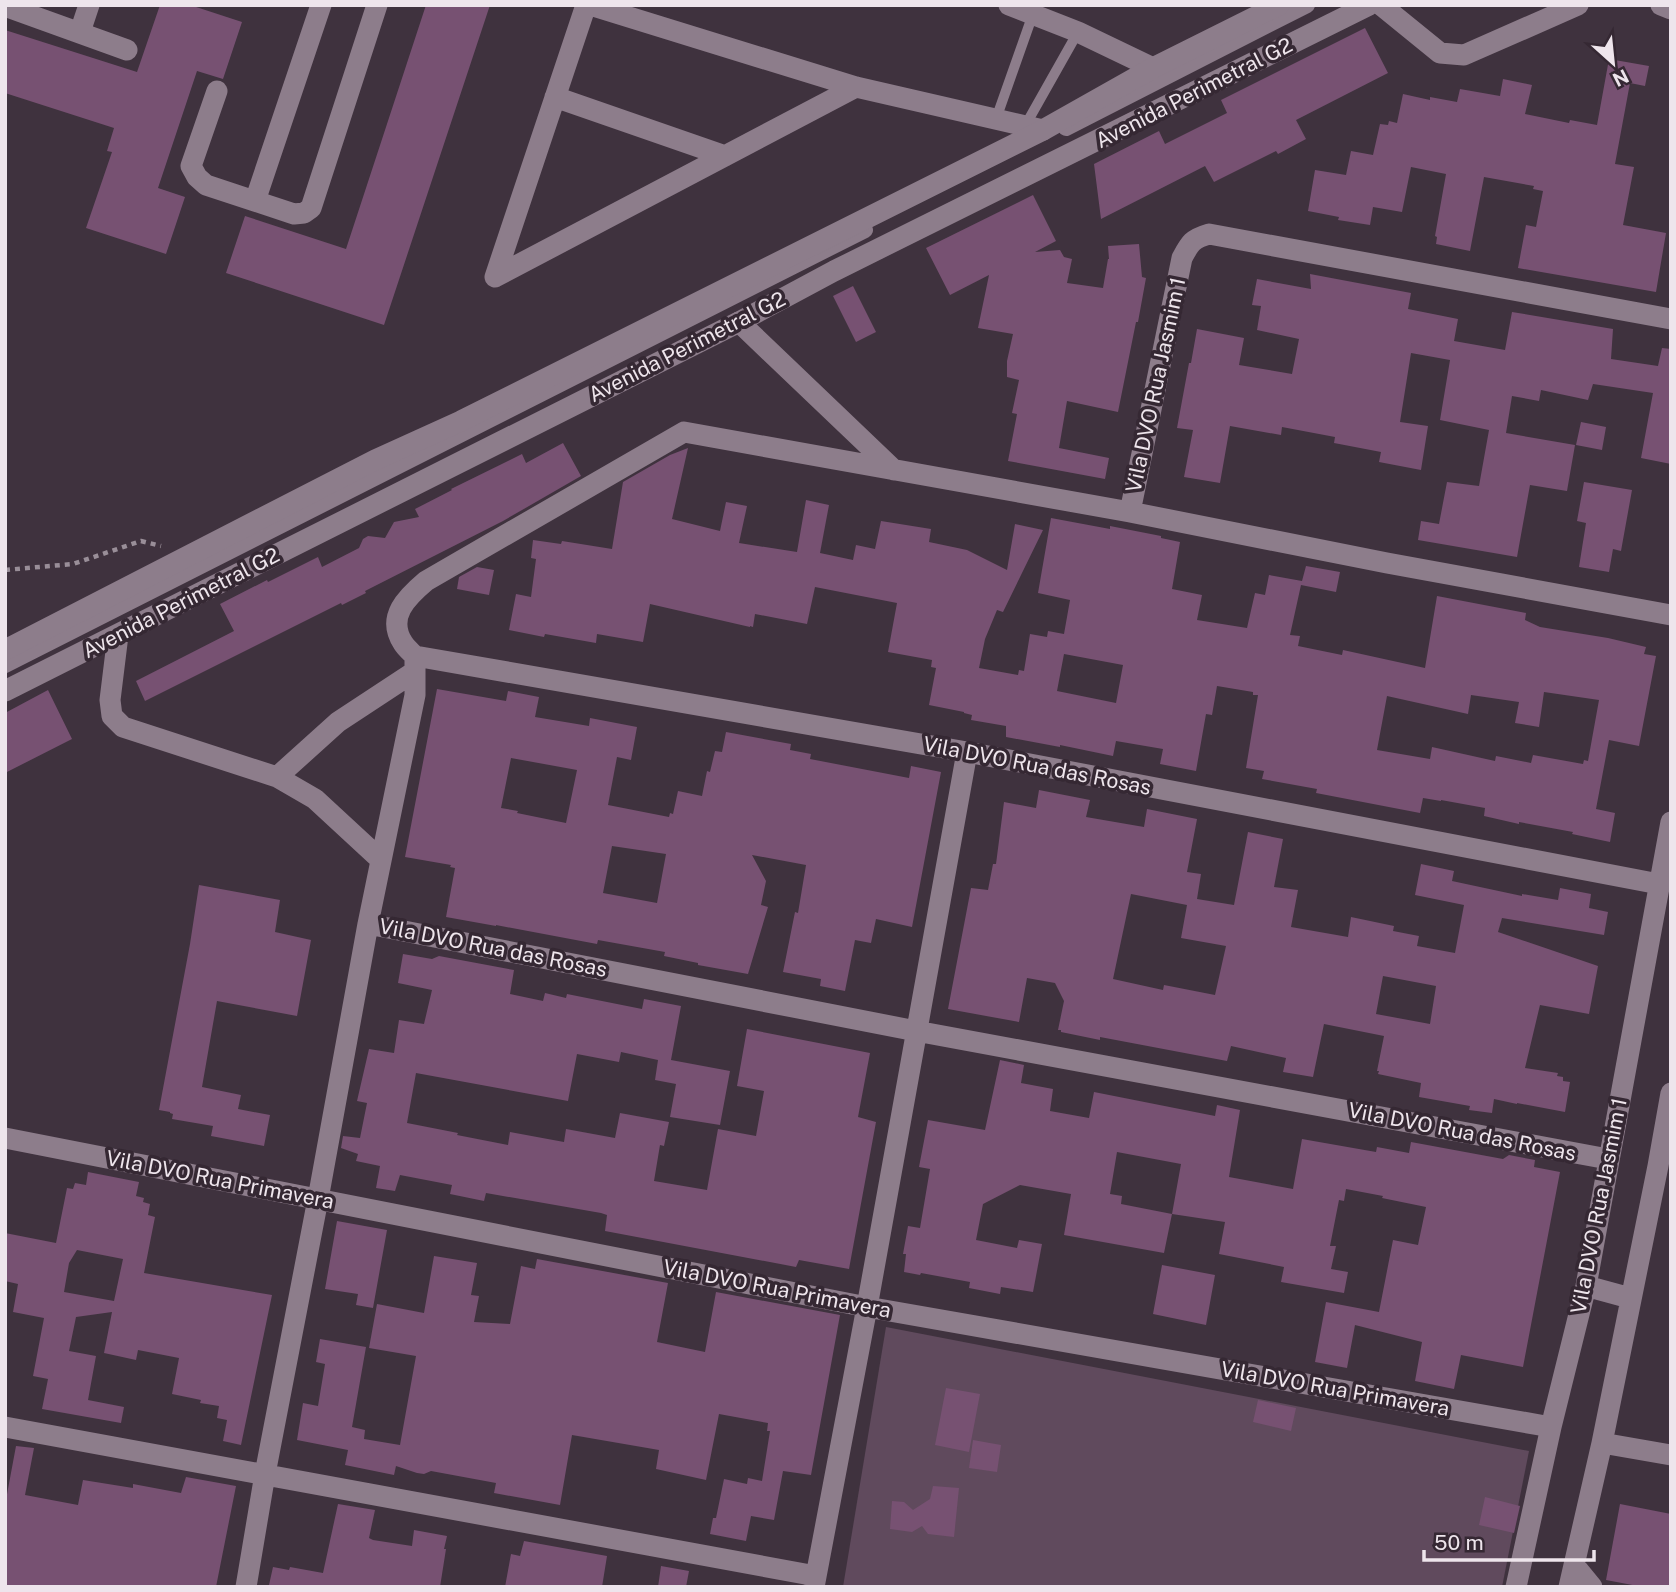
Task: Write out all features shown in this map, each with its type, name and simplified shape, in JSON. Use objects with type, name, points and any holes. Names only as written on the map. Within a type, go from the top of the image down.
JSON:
[{"type":"street","points":[[80,32],[89,5]]},
{"type":"street","points":[[255,201],[321,5]]},
{"type":"street","points":[[217,92],[191,166],[197,177],[206,185],[294,214],[304,213],[311,208],[377,5]]},
{"type":"street","points":[[856,87],[495,276],[588,5],[856,87],[1034,128]]},
{"type":"street","points":[[1009,5],[1077,32],[1153,68]]},
{"type":"street","name":"Avenida Perimetral G2","points":[[5,650],[375,460],[822,246],[1034,128],[1279,5]]},
{"type":"street","points":[[5,665],[822,246],[1307,5]]},
{"type":"street","name":"Avenida Perimetral G2","points":[[5,691],[739,322],[834,271],[1370,5]]},
{"type":"street","points":[[1381,5],[1440,53],[1464,55],[1578,5]]},
{"type":"street","points":[[1661,5],[1671,9]]},
{"type":"street","points":[[5,6],[127,50]]},
{"type":"street","points":[[555,97],[725,156]]},
{"type":"street","name":"Vila DVO Rua Jasmim 1","points":[[1671,319],[1209,234],[1196,238],[1182,258],[1130,512],[1671,615]]},
{"type":"street","points":[[822,246],[834,271]]},
{"type":"street","points":[[739,322],[894,470]]},
{"type":"street","points":[[246,1587],[368,924],[415,695],[414,664],[398,632],[398,617],[402,604],[426,581],[684,432],[1130,512]]},
{"type":"street","points":[[118,635],[110,701],[112,716],[123,727],[277,777],[315,799],[381,860]]},
{"type":"street","points":[[277,777],[338,722],[414,664]]},
{"type":"street","name":"Vila DVO Rua das Rosas","points":[[414,664],[967,752],[1659,884]]},
{"type":"street","points":[[5,1427],[265,1474],[815,1582],[967,752]]},
{"type":"street","name":"Vila DVO Rua Jasmim 1","points":[[1516,1587],[1551,1427],[1586,1286],[1671,822]]},
{"type":"street","name":"Vila DVO Rua das Rosas","points":[[368,924],[916,1031],[1608,1159]]},
{"type":"street","points":[[1569,1587],[1602,1443],[1630,1298],[1664,1167],[1671,1093]]},
{"type":"street","name":"Vila DVO Rua Primavera","points":[[5,1138],[867,1307],[1551,1427]]},
{"type":"street","points":[[1586,1286],[1630,1298]]},
{"type":"street","points":[[1602,1443],[1671,1455]]},
{"type":"street","points":[[1574,1565],[1592,1587]]},
{"type":"lane","points":[[996,119],[1033,14]]},
{"type":"lane","points":[[1034,128],[1077,32]]},
{"type":"path","points":[[5,570],[73,564],[141,541],[192,554]]},
{"type":"shaded area","points":[[886,1327],[1529,1451],[1502,1587],[843,1587]]},
{"type":"building","points":[[160,5],[190,5],[242,22],[223,79],[197,71],[158,188],[185,197],[166,254],[86,228],[112,152],[107,151],[114,128],[5,93],[5,30],[137,72]]},
{"type":"building","points":[[426,5],[490,5],[384,325],[226,273],[245,216],[346,249]]},
{"type":"building","points":[[1365,28],[1388,73],[1296,120],[1306,139],[1214,182],[1205,166],[1101,219],[1094,164],[1159,131],[1165,144],[1227,113],[1221,100]]},
{"type":"building","points":[[1609,59],[1649,66],[1645,86],[1630,83],[1615,164],[1634,167],[1623,225],[1666,233],[1656,292],[1518,268],[1526,225],[1536,227],[1543,191],[1533,189],[1534,186],[1484,177],[1470,251],[1436,244],[1435,236],[1446,174],[1411,167],[1402,212],[1373,207],[1370,225],[1338,220],[1339,217],[1308,211],[1315,170],[1346,175],[1351,151],[1373,155],[1380,124],[1388,125],[1389,121],[1397,123],[1403,94],[1457,102],[1460,89],[1500,96],[1503,79],[1532,85],[1525,114],[1569,123],[1570,120],[1597,125]]},
{"type":"building","points":[[1033,195],[1056,241],[1035,252],[1060,250],[1064,257],[1072,259],[1067,283],[1103,288],[1109,259],[1108,246],[1139,244],[1142,277],[1146,278],[1118,412],[1067,401],[1059,448],[1109,458],[1105,479],[1008,461],[1017,414],[1012,413],[1019,380],[1007,377],[1007,361],[1013,334],[978,328],[989,275],[950,295],[926,248]]},
{"type":"building","points":[[1310,274],[1411,293],[1408,309],[1458,319],[1454,341],[1505,350],[1512,312],[1613,329],[1611,359],[1658,366],[1662,348],[1671,349],[1671,464],[1641,458],[1653,393],[1593,384],[1588,400],[1541,390],[1539,401],[1512,396],[1506,433],[1575,445],[1567,491],[1530,485],[1517,557],[1418,540],[1421,521],[1439,524],[1447,482],[1479,486],[1489,430],[1440,420],[1450,360],[1411,353],[1400,422],[1428,426],[1421,470],[1379,462],[1381,452],[1334,443],[1335,437],[1282,427],[1281,435],[1230,426],[1220,483],[1184,477],[1193,430],[1177,428],[1197,329],[1244,338],[1239,365],[1292,374],[1299,339],[1257,330],[1261,306],[1252,305],[1257,279],[1311,289]]},
{"type":"building","points":[[853,286],[876,332],[856,342],[833,296]]},
{"type":"building","points":[[1581,422],[1606,427],[1602,450],[1576,445]]},
{"type":"building","points":[[563,443],[581,476],[503,521],[365,591],[366,593],[145,701],[136,681],[234,631],[220,604],[318,557],[322,567],[359,548],[363,539],[368,536],[385,538],[394,522],[419,517],[415,509],[451,489],[522,454],[526,463]]},
{"type":"building","points":[[688,448],[672,519],[720,531],[726,502],[747,506],[739,543],[797,552],[806,500],[829,505],[820,553],[853,560],[856,545],[875,549],[881,521],[931,529],[929,542],[967,550],[1007,570],[1015,524],[1043,530],[1003,612],[997,610],[985,639],[979,668],[1018,675],[1019,670],[1024,671],[1030,634],[1047,637],[1048,631],[1064,634],[1070,600],[1038,593],[1051,518],[1110,529],[1110,526],[1180,542],[1172,589],[1202,595],[1197,620],[1247,628],[1255,593],[1265,595],[1269,575],[1302,581],[1306,566],[1340,572],[1336,592],[1301,585],[1290,635],[1300,636],[1298,646],[1342,655],[1343,650],[1425,668],[1437,596],[1526,613],[1525,620],[1540,627],[1646,647],[1644,654],[1656,656],[1639,746],[1609,740],[1596,809],[1615,813],[1610,842],[1572,834],[1573,832],[1484,816],[1485,808],[1441,800],[1423,798],[1420,813],[1316,793],[1317,789],[1262,779],[1264,771],[1246,768],[1258,695],[1253,695],[1253,692],[1217,686],[1212,715],[1206,714],[1196,771],[1160,764],[1163,749],[1116,741],[1113,756],[1006,737],[1006,726],[971,720],[972,715],[964,712],[929,705],[936,668],[931,667],[932,660],[888,652],[897,603],[815,587],[807,624],[755,614],[753,627],[750,627],[650,604],[643,642],[597,634],[596,643],[509,630],[516,594],[531,597],[536,559],[531,558],[533,540],[561,544],[562,541],[612,549],[623,482],[670,455]],"holes":[[[1064,654],[1123,665],[1116,703],[1057,691]],[[1544,692],[1599,700],[1588,761],[1584,760],[1583,764],[1533,755],[1531,763],[1496,756],[1495,761],[1432,747],[1430,759],[1377,750],[1387,696],[1468,714],[1471,695],[1519,702],[1515,723],[1539,727]]]},
{"type":"building","points":[[1584,482],[1632,490],[1621,551],[1613,549],[1609,572],[1579,567],[1586,523],[1577,521]]},
{"type":"building","points":[[477,567],[494,570],[489,595],[457,589],[459,577]]},
{"type":"building","points":[[437,689],[506,701],[508,691],[539,697],[535,717],[589,726],[590,718],[637,727],[631,760],[617,757],[608,805],[669,817],[670,813],[673,814],[678,791],[702,796],[707,771],[710,772],[715,751],[722,752],[726,732],[791,744],[790,750],[811,754],[810,759],[909,778],[911,766],[941,772],[912,927],[876,919],[871,943],[855,940],[845,991],[820,986],[821,979],[783,972],[795,912],[798,913],[806,865],[752,855],[766,881],[761,905],[768,907],[748,974],[664,956],[665,952],[598,940],[597,944],[446,917],[455,868],[405,857]],"holes":[[[511,758],[577,770],[566,823],[501,808]],[[612,846],[666,854],[657,903],[603,893]]]},
{"type":"building","points":[[48,690],[72,739],[5,773],[5,713]]},
{"type":"building","points":[[1039,790],[1090,800],[1086,817],[1144,827],[1147,809],[1197,819],[1187,872],[1201,874],[1197,899],[1234,905],[1248,832],[1283,839],[1274,887],[1298,890],[1291,927],[1348,937],[1351,917],[1394,926],[1393,931],[1419,936],[1417,946],[1455,953],[1464,905],[1415,895],[1421,864],[1454,871],[1452,881],[1522,896],[1558,900],[1560,888],[1591,894],[1589,908],[1608,912],[1604,935],[1502,918],[1498,932],[1598,966],[1589,1014],[1540,1005],[1525,1068],[1558,1073],[1557,1076],[1563,1077],[1563,1081],[1570,1082],[1565,1112],[1494,1099],[1492,1113],[1469,1110],[1470,1106],[1419,1097],[1421,1083],[1378,1074],[1384,1036],[1324,1024],[1313,1077],[1283,1072],[1286,1058],[1231,1046],[1227,1061],[1061,1032],[1058,1030],[1064,1001],[1055,983],[1027,978],[1019,1022],[948,1009],[971,888],[988,890],[993,864],[996,864],[1004,802],[1036,808]],"holes":[[[1131,894],[1187,905],[1181,938],[1226,946],[1215,995],[1164,985],[1163,990],[1113,979]],[[1383,976],[1436,986],[1430,1024],[1376,1014]]]},
{"type":"building","points":[[199,885],[280,900],[275,932],[311,940],[297,1016],[217,1001],[202,1087],[241,1095],[238,1109],[270,1115],[264,1146],[211,1136],[213,1126],[172,1119],[173,1114],[159,1110]]},
{"type":"building","points":[[403,954],[432,959],[439,956],[514,970],[510,994],[543,1001],[545,993],[566,998],[567,994],[642,1009],[644,999],[681,1006],[671,1060],[730,1071],[720,1125],[670,1117],[676,1084],[655,1080],[658,1060],[621,1052],[619,1062],[577,1054],[568,1101],[416,1073],[407,1123],[508,1145],[510,1132],[564,1142],[566,1129],[615,1138],[620,1113],[669,1122],[664,1146],[660,1145],[654,1181],[707,1190],[718,1129],[756,1136],[764,1091],[737,1086],[747,1029],[870,1053],[858,1117],[876,1122],[849,1269],[799,1260],[796,1267],[605,1231],[607,1215],[601,1213],[486,1193],[484,1201],[450,1194],[452,1185],[400,1175],[395,1191],[376,1188],[380,1166],[356,1161],[358,1154],[341,1148],[343,1136],[360,1138],[367,1103],[357,1101],[369,1049],[394,1053],[399,1020],[424,1024],[432,990],[398,983]]},
{"type":"building","points":[[1000,1060],[1024,1065],[1021,1083],[1053,1089],[1050,1111],[1089,1118],[1094,1092],[1215,1116],[1217,1105],[1240,1110],[1229,1177],[1293,1189],[1302,1139],[1376,1152],[1377,1147],[1409,1153],[1411,1142],[1503,1159],[1509,1155],[1535,1160],[1534,1167],[1560,1172],[1523,1367],[1461,1355],[1454,1389],[1415,1381],[1422,1342],[1355,1325],[1347,1368],[1315,1362],[1326,1302],[1379,1312],[1393,1240],[1418,1245],[1426,1207],[1346,1189],[1344,1201],[1339,1200],[1330,1246],[1336,1246],[1331,1269],[1348,1272],[1344,1293],[1281,1282],[1284,1267],[1219,1254],[1225,1222],[1172,1214],[1164,1253],[1064,1235],[1071,1194],[1020,1185],[983,1204],[976,1240],[1017,1248],[1019,1240],[1042,1244],[1033,1292],[1001,1287],[1000,1294],[969,1288],[970,1282],[904,1272],[906,1254],[903,1254],[908,1226],[920,1228],[930,1169],[919,1167],[928,1120],[985,1130]],"holes":[[[1117,1152],[1181,1164],[1172,1214],[1121,1204],[1122,1196],[1110,1194]]]},
{"type":"building","points":[[88,1172],[139,1182],[136,1196],[144,1198],[143,1202],[150,1204],[148,1215],[155,1217],[144,1273],[272,1295],[241,1445],[223,1441],[227,1420],[217,1418],[219,1406],[172,1394],[179,1358],[138,1350],[136,1360],[104,1353],[112,1312],[76,1317],[69,1351],[96,1356],[88,1400],[124,1407],[121,1423],[42,1409],[48,1379],[33,1376],[44,1318],[13,1312],[18,1284],[5,1281],[5,1233],[56,1243],[67,1188],[73,1189],[75,1183],[86,1185]],"holes":[[[77,1250],[123,1259],[114,1301],[64,1292],[69,1263]]]},
{"type":"building","points":[[337,1221],[387,1230],[373,1308],[356,1305],[358,1294],[325,1289]]},
{"type":"building","points":[[434,1256],[477,1263],[471,1295],[479,1296],[474,1322],[510,1324],[521,1266],[535,1269],[537,1259],[668,1283],[657,1342],[705,1352],[716,1292],[840,1315],[811,1475],[783,1471],[774,1520],[751,1516],[746,1541],[710,1534],[724,1479],[747,1484],[748,1478],[762,1481],[770,1431],[767,1431],[768,1423],[719,1414],[706,1480],[656,1469],[659,1450],[572,1435],[560,1505],[494,1493],[496,1483],[431,1471],[417,1473],[396,1466],[394,1475],[345,1465],[348,1450],[297,1440],[303,1403],[318,1406],[325,1364],[316,1362],[320,1339],[366,1347],[352,1427],[365,1430],[364,1439],[400,1445],[416,1356],[369,1348],[377,1304],[424,1313]]},
{"type":"building","points":[[1162,1265],[1215,1275],[1206,1325],[1153,1314]]},
{"type":"building","points":[[946,1388],[980,1394],[969,1452],[935,1445]]},
{"type":"building","points":[[1258,1400],[1296,1408],[1291,1431],[1253,1422]]},
{"type":"building","points":[[973,1440],[1001,1445],[997,1472],[969,1468]]},
{"type":"building","points":[[16,1446],[34,1448],[25,1495],[78,1505],[83,1480],[133,1488],[133,1484],[181,1493],[186,1477],[236,1486],[216,1587],[5,1587],[5,1505]]},
{"type":"building","points":[[933,1486],[959,1488],[954,1537],[928,1534],[922,1526],[912,1532],[890,1529],[892,1501],[904,1502],[913,1510],[930,1499]]},
{"type":"building","points":[[1485,1497],[1520,1506],[1514,1533],[1479,1525]]},
{"type":"building","points":[[338,1504],[375,1510],[369,1538],[373,1540],[412,1546],[414,1530],[447,1536],[440,1587],[269,1585],[273,1567],[323,1573]]},
{"type":"building","points":[[1620,1504],[1671,1514],[1671,1587],[1643,1587],[1606,1580]]},
{"type":"building","points":[[524,1541],[607,1556],[602,1587],[505,1587],[511,1554],[520,1556]]},
{"type":"building","points":[[661,1566],[689,1571],[686,1587],[658,1587]]}]
